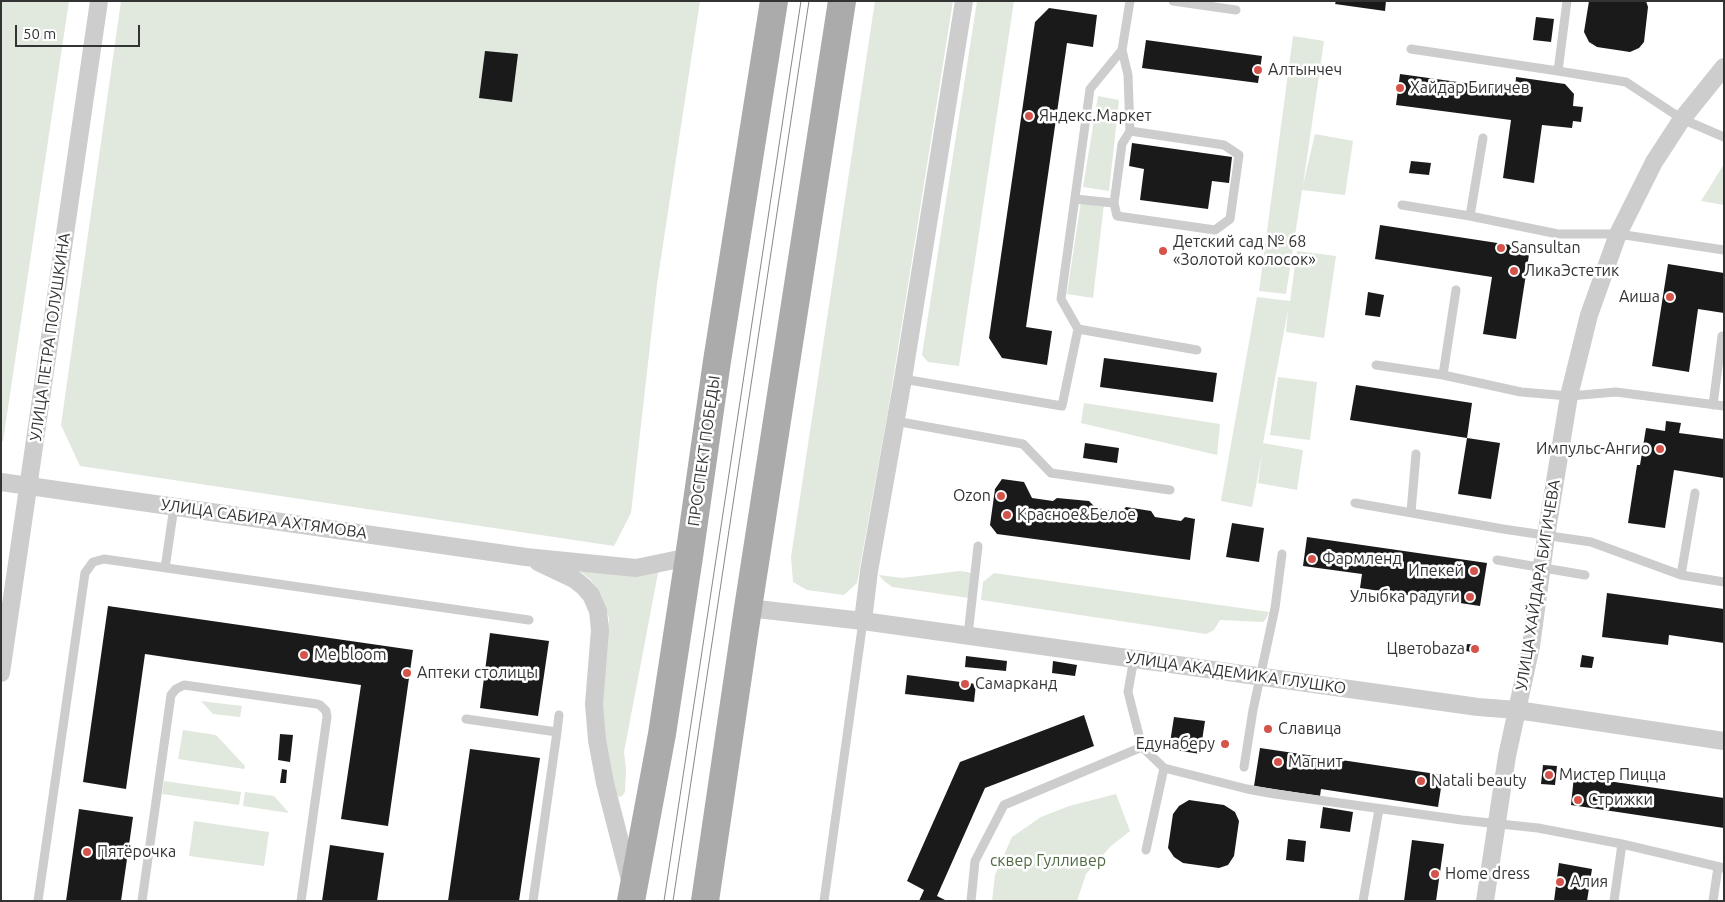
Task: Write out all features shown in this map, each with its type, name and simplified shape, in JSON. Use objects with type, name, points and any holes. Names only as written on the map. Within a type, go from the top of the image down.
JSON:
[{"type":"main road","name":"ПРОСПЕКТ ПОБЕДЫ","points":[[632,895],[662,734],[690,557],[717,361],[774,1]]},
{"type":"main road","points":[[705,901],[748,608],[842,1]]},
{"type":"street","name":"УЛИЦА ПЕТРА ПОЛУШКИНА","points":[[1,673],[99,1]]},
{"type":"street","points":[[863,621],[869,571],[964,1]]},
{"type":"street","name":"УЛИЦА ХАЙДАРА БИГИЧЕВА","points":[[1485,901],[1495,823],[1531,646],[1546,536],[1569,396],[1589,315],[1618,234],[1654,162],[1682,119],[1724,67]]},
{"type":"street","name":"УЛИЦА САБИРА АХТЯМОВА","points":[[1,482],[526,557],[636,568],[690,557]]},
{"type":"street","name":"УЛИЦА САБИРА АХТЯМОВА","points":[[526,557],[574,579],[590,595],[598,611],[600,630],[594,704],[597,740],[604,783],[632,895]]},
{"type":"street","name":"УЛИЦА АКАДЕМИКА ГЛУШКО","points":[[748,608],[968,635],[1261,677],[1517,710],[1724,741]]},
{"type":"lane","points":[[1130,1],[1122,50],[1128,75],[1130,131],[1122,144],[1114,203],[1117,216],[1215,230],[1230,219],[1239,155],[1224,145],[1130,131]]},
{"type":"lane","points":[[1173,1],[1236,10]]},
{"type":"lane","points":[[1558,72],[1567,1]]},
{"type":"lane","points":[[1411,49],[1626,82],[1682,119],[1724,137]]},
{"type":"lane","points":[[902,380],[1062,406],[1078,329],[1061,299],[1090,89],[1122,50]]},
{"type":"lane","points":[[1470,216],[1483,138]]},
{"type":"lane","points":[[1075,199],[1114,203]]},
{"type":"lane","points":[[1402,205],[1470,216],[1558,234],[1618,234],[1724,250]]},
{"type":"lane","points":[[1443,375],[1456,290]]},
{"type":"lane","points":[[1078,329],[1198,350]]},
{"type":"lane","points":[[1714,405],[1722,336]]},
{"type":"lane","points":[[1376,366],[1443,375],[1521,392],[1569,396],[1616,392],[1724,406]]},
{"type":"lane","points":[[895,421],[1024,444],[1051,473],[1170,490]]},
{"type":"lane","points":[[1411,512],[1416,454]]},
{"type":"lane","points":[[1681,574],[1695,492]]},
{"type":"lane","points":[[1354,503],[1591,542],[1681,574],[1724,582]]},
{"type":"lane","points":[[165,568],[174,507]]},
{"type":"lane","points":[[968,635],[978,546]]},
{"type":"lane","points":[[1244,767],[1253,710],[1275,608],[1282,554]]},
{"type":"lane","points":[[38,901],[85,573],[93,562],[104,559],[529,620]]},
{"type":"lane","points":[[1497,560],[1585,575]]},
{"type":"lane","points":[[824,901],[863,621]]},
{"type":"lane","points":[[1134,658],[1128,692],[1142,747],[1164,768],[1247,789],[1379,809],[1538,828],[1622,844],[1721,867],[1713,901]]},
{"type":"lane","points":[[142,901],[171,695],[178,687],[184,685],[317,704],[326,711],[327,718],[301,901]]},
{"type":"lane","points":[[532,901],[559,715]]},
{"type":"lane","points":[[466,719],[557,732]]},
{"type":"lane","points":[[971,901],[975,861],[1004,805],[1142,747]]},
{"type":"lane","points":[[1146,850],[1164,768]]},
{"type":"lane","points":[[1363,901],[1379,809]]},
{"type":"lane","points":[[1614,901],[1622,844]]},
{"type":"green space","points":[[1,1],[69,1],[3,441],[1,441]]},
{"type":"green space","points":[[121,1],[700,1],[657,284],[631,513],[614,546],[80,466],[61,425]]},
{"type":"green space","points":[[875,1],[953,1],[888,411],[857,583],[844,595],[807,590],[793,582],[791,557]]},
{"type":"green space","points":[[977,1],[1014,1],[959,366],[928,362],[922,355]]},
{"type":"green space","points":[[1293,36],[1324,41],[1303,185],[1315,134],[1353,141],[1345,195],[1302,190],[1286,294],[1259,291]]},
{"type":"green space","points":[[1098,96],[1119,100],[1109,191],[1083,187]]},
{"type":"green space","points":[[1724,164],[1724,205],[1701,201]]},
{"type":"green space","points":[[1081,201],[1104,204],[1093,298],[1067,294]]},
{"type":"green space","points":[[1297,251],[1336,256],[1324,338],[1286,332],[1288,310],[1263,443],[1303,450],[1297,490],[1258,483],[1262,454],[1252,507],[1221,501],[1257,297],[1290,301]]},
{"type":"green space","points":[[1278,377],[1317,382],[1310,440],[1270,435]]},
{"type":"green space","points":[[1084,403],[1220,424],[1217,455],[1081,423]]},
{"type":"green space","points":[[659,568],[624,752],[626,769],[625,792],[619,797],[613,788],[599,731],[609,618],[601,595],[591,580],[579,571]]},
{"type":"green space","points":[[960,571],[971,574],[969,598],[892,587],[879,575],[902,578]]},
{"type":"green space","points":[[994,573],[1269,612],[1263,622],[1220,620],[1214,630],[1206,634],[981,600],[983,582]]},
{"type":"green space","points":[[201,701],[242,706],[240,717],[213,714]]},
{"type":"green space","points":[[183,730],[216,735],[245,766],[244,769],[178,759]]},
{"type":"green space","points":[[164,781],[241,792],[239,805],[162,794]]},
{"type":"green space","points":[[245,792],[274,796],[289,813],[243,806]]},
{"type":"green space","name":"сквер Гулливер","points":[[1116,794],[1130,831],[1111,846],[1086,874],[1077,901],[992,901],[995,875],[1012,837],[1041,817],[1069,806]]},
{"type":"green space","points":[[194,821],[269,832],[264,866],[189,856]]},
{"type":"building","points":[[1336,1],[1386,1],[1385,11],[1335,4]]},
{"type":"building","points":[[1589,1],[1646,1],[1648,7],[1644,42],[1639,48],[1630,52],[1597,47],[1589,42],[1584,32]]},
{"type":"building","points":[[1049,8],[1097,15],[1093,47],[1067,43],[1026,327],[1052,331],[1047,365],[1002,358],[989,338],[1035,22]]},
{"type":"building","points":[[1536,17],[1554,19],[1551,42],[1533,40]]},
{"type":"building","points":[[1146,40],[1262,56],[1258,83],[1142,68]]},
{"type":"building","points":[[485,51],[518,54],[512,102],[479,98]]},
{"type":"building","points":[[1400,74],[1515,90],[1516,77],[1565,84],[1574,94],[1573,106],[1583,107],[1581,122],[1573,121],[1572,128],[1542,125],[1534,183],[1503,178],[1511,120],[1396,105]]},
{"type":"building","points":[[1132,143],[1232,157],[1229,183],[1212,181],[1208,209],[1140,200],[1144,169],[1129,166]]},
{"type":"building","points":[[1411,161],[1431,163],[1429,175],[1409,173]]},
{"type":"building","points":[[1380,225],[1530,248],[1516,339],[1483,334],[1492,277],[1375,259]]},
{"type":"building","points":[[1668,264],[1724,273],[1724,313],[1698,309],[1689,372],[1652,366]]},
{"type":"building","points":[[1368,292],[1384,295],[1380,317],[1365,315]]},
{"type":"building","points":[[1104,358],[1217,373],[1213,402],[1100,387]]},
{"type":"building","points":[[1356,385],[1472,403],[1467,438],[1350,420]]},
{"type":"building","points":[[1666,421],[1681,423],[1679,433],[1724,439],[1724,478],[1674,470],[1665,528],[1628,523],[1637,465],[1640,465],[1646,428],[1665,431]]},
{"type":"building","points":[[1467,438],[1500,443],[1491,499],[1458,494]]},
{"type":"building","points":[[1085,443],[1119,448],[1117,463],[1083,458]]},
{"type":"building","points":[[1002,479],[1024,482],[1032,498],[1053,501],[1057,498],[1089,501],[1096,508],[1121,512],[1126,507],[1151,511],[1155,517],[1181,521],[1185,517],[1195,519],[1190,560],[997,534],[990,525],[995,489]]},
{"type":"building","points":[[1232,523],[1264,528],[1259,562],[1226,557]]},
{"type":"building","points":[[1307,537],[1487,563],[1480,606],[1360,588],[1362,574],[1303,566]]},
{"type":"building","points":[[1607,593],[1724,609],[1724,643],[1669,635],[1668,645],[1602,637]]},
{"type":"building","points":[[108,606],[413,650],[388,826],[341,819],[361,685],[145,654],[126,789],[83,782]]},
{"type":"building","points":[[490,633],[549,641],[538,716],[480,708]]},
{"type":"building","points":[[1467,644],[1478,645],[1477,653],[1466,651]]},
{"type":"building","points":[[1582,655],[1594,657],[1592,668],[1580,667]]},
{"type":"building","points":[[966,656],[1007,661],[1006,671],[965,667]]},
{"type":"building","points":[[1053,661],[1077,665],[1075,676],[1052,673]]},
{"type":"building","points":[[907,675],[976,684],[974,702],[905,694]]},
{"type":"building","points":[[1084,715],[1094,746],[985,788],[937,896],[947,901],[919,901],[924,890],[907,881],[960,762]]},
{"type":"building","points":[[1174,717],[1205,721],[1200,754],[1169,749]]},
{"type":"building","points":[[280,734],[293,735],[290,762],[278,760]]},
{"type":"building","points":[[1260,748],[1443,775],[1438,807],[1321,789],[1320,796],[1254,786]]},
{"type":"building","points":[[470,749],[540,758],[519,901],[448,901]]},
{"type":"building","name":"Мистер Пицца","points":[[1543,765],[1557,766],[1555,785],[1541,784]]},
{"type":"building","points":[[282,769],[287,770],[286,783],[280,783]]},
{"type":"building","points":[[1574,776],[1724,798],[1724,828],[1571,805]]},
{"type":"building","points":[[1189,800],[1224,805],[1235,812],[1239,821],[1234,856],[1228,865],[1219,868],[1183,863],[1174,857],[1168,848],[1173,814],[1179,806]]},
{"type":"building","points":[[1323,807],[1353,812],[1350,832],[1320,828]]},
{"type":"building","points":[[79,809],[133,817],[121,901],[66,901]]},
{"type":"building","points":[[1288,839],[1306,841],[1304,862],[1286,860]]},
{"type":"building","points":[[1412,840],[1444,844],[1436,901],[1404,901]]},
{"type":"building","points":[[330,845],[384,853],[377,901],[322,901]]},
{"type":"building","points":[[1559,863],[1592,869],[1587,901],[1554,901]]},
{"type":"tram line","points":[[664,901],[801,1]]},
{"type":"tram line","points":[[673,901],[809,1]]},
{"type":"place","name":"Алтынчеч","points":[[1258,70]]},
{"type":"place","name":"Хайдар Бигичев","points":[[1400,88]]},
{"type":"place","name":"Яндекс.Маркет","points":[[1029,116]]},
{"type":"place","name":"Sansultan","points":[[1501,248]]},
{"type":"place","name":"Детский сад № 68 «Золотой колосок»","points":[[1163,251]]},
{"type":"place","name":"ЛикаЭстетик","points":[[1514,271]]},
{"type":"place","name":"Аиша","points":[[1670,297]]},
{"type":"place","name":"Импульс-Ангио","points":[[1660,449]]},
{"type":"place","name":"Ozon","points":[[1001,496]]},
{"type":"place","name":"Красное&Белое","points":[[1007,515]]},
{"type":"place","name":"Фармленд","points":[[1312,559]]},
{"type":"place","name":"Ипекей","points":[[1474,571]]},
{"type":"place","name":"Улыбка радуги","points":[[1470,597]]},
{"type":"place","name":"Цветоbaza","points":[[1475,649]]},
{"type":"place","name":"Me bloom","points":[[304,655]]},
{"type":"place","name":"Аптеки столицы","points":[[407,673]]},
{"type":"place","name":"Самарканд","points":[[965,684]]},
{"type":"place","name":"Славица","points":[[1268,729]]},
{"type":"place","name":"Едунаберу","points":[[1225,744]]},
{"type":"place","name":"Магнит","points":[[1278,762]]},
{"type":"place","name":"Мистер Пицца","points":[[1549,775]]},
{"type":"place","name":"Natali beauty","points":[[1421,781]]},
{"type":"place","name":"Стрижки","points":[[1578,800]]},
{"type":"place","name":"Пятёрочка","points":[[87,852]]},
{"type":"place","name":"Home dress","points":[[1435,874]]},
{"type":"place","name":"Алия","points":[[1560,882]]}]
